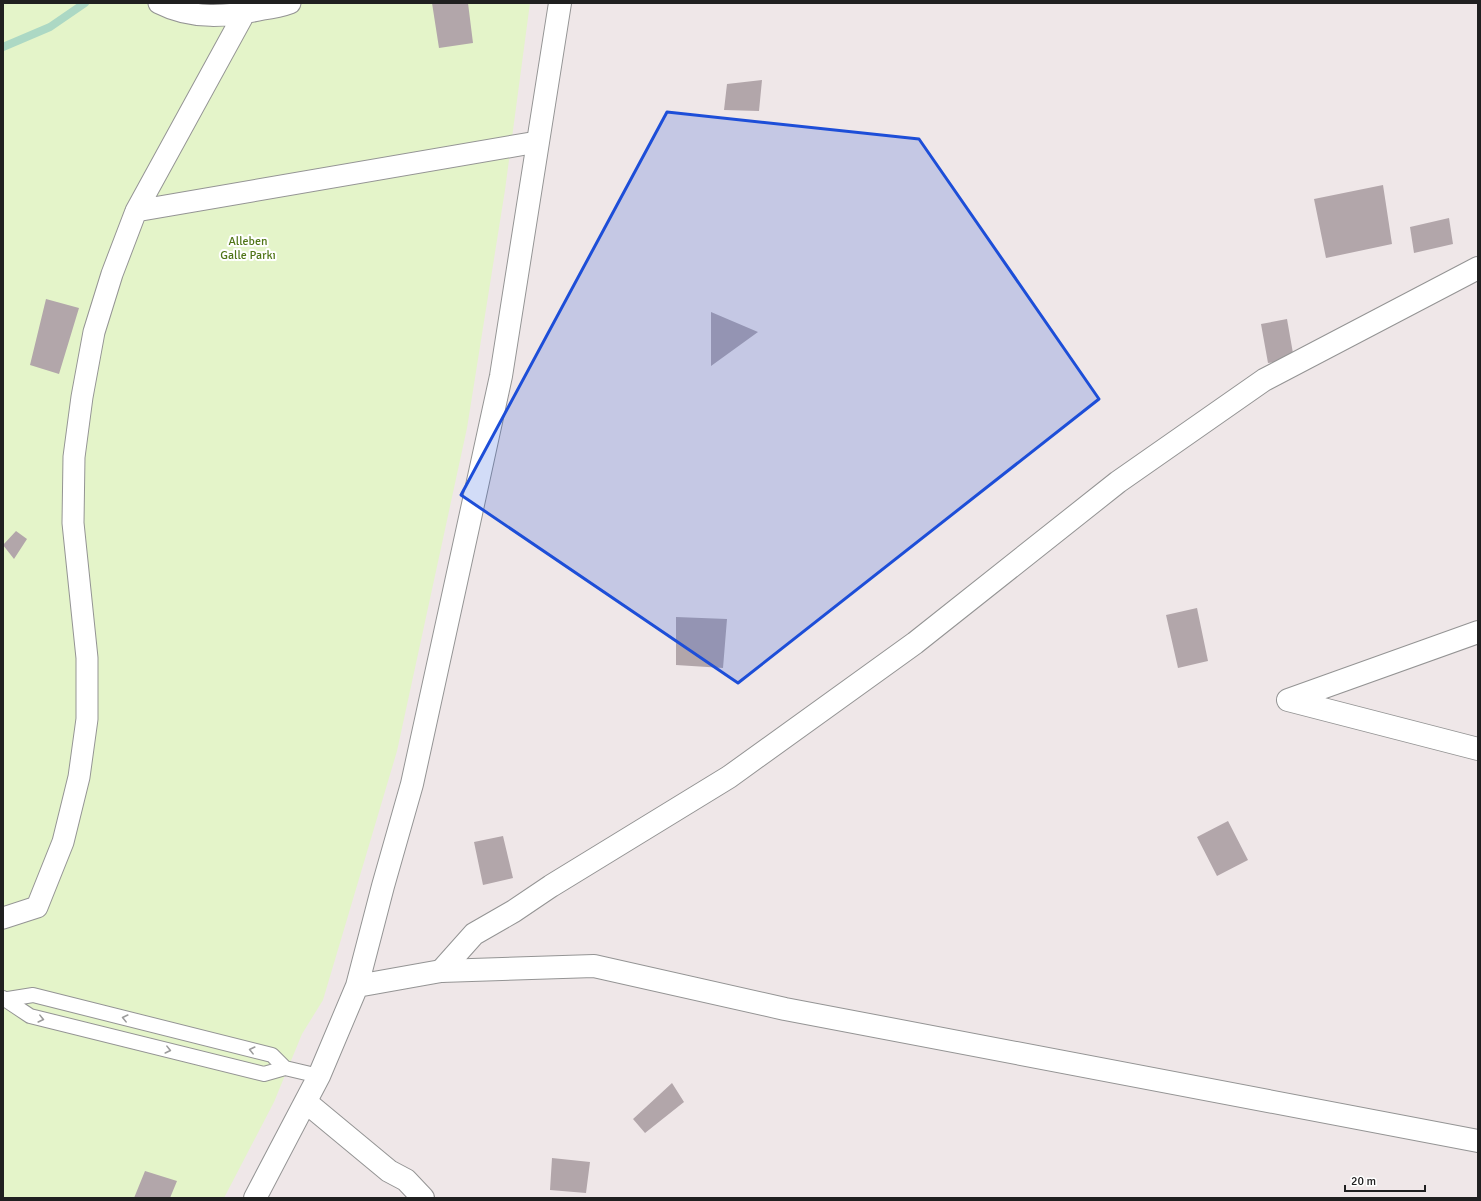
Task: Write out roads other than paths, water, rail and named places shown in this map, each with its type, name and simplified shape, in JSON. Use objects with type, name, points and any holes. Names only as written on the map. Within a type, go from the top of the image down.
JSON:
[{"type":"street","points":[[163,5],[187,13],[208,16],[247,8],[290,3]]},
{"type":"street","points":[[255,1198],[319,1076],[357,986],[382,886],[414,776],[499,384],[560,3]]},
{"type":"street","points":[[3,918],[37,907],[63,842],[79,777],[87,719],[86,658],[72,523],[74,458],[82,397],[94,332],[112,274],[136,211],[247,8]]},
{"type":"street","points":[[136,211],[537,142]]},
{"type":"street","points":[[441,971],[474,934],[514,911],[729,777],[916,643],[1118,482],[1264,380],[1478,268]]},
{"type":"street","points":[[1478,632],[1288,700],[1478,749]]},
{"type":"street","points":[[357,986],[441,971],[594,966],[785,1009],[1478,1141]]},
{"type":"street","points":[[306,1103],[389,1171],[406,1180],[424,1198]]},
{"type":"lane","points":[[6,999],[32,995],[272,1055],[285,1068]]},
{"type":"lane","points":[[6,999],[30,1016],[264,1074],[285,1068],[319,1076]]},
{"type":"waterway","points":[[3,47],[50,27],[85,3]]},
{"type":"park label","name":"Alleben Galle Parkı","points":[[248,248]]}]
